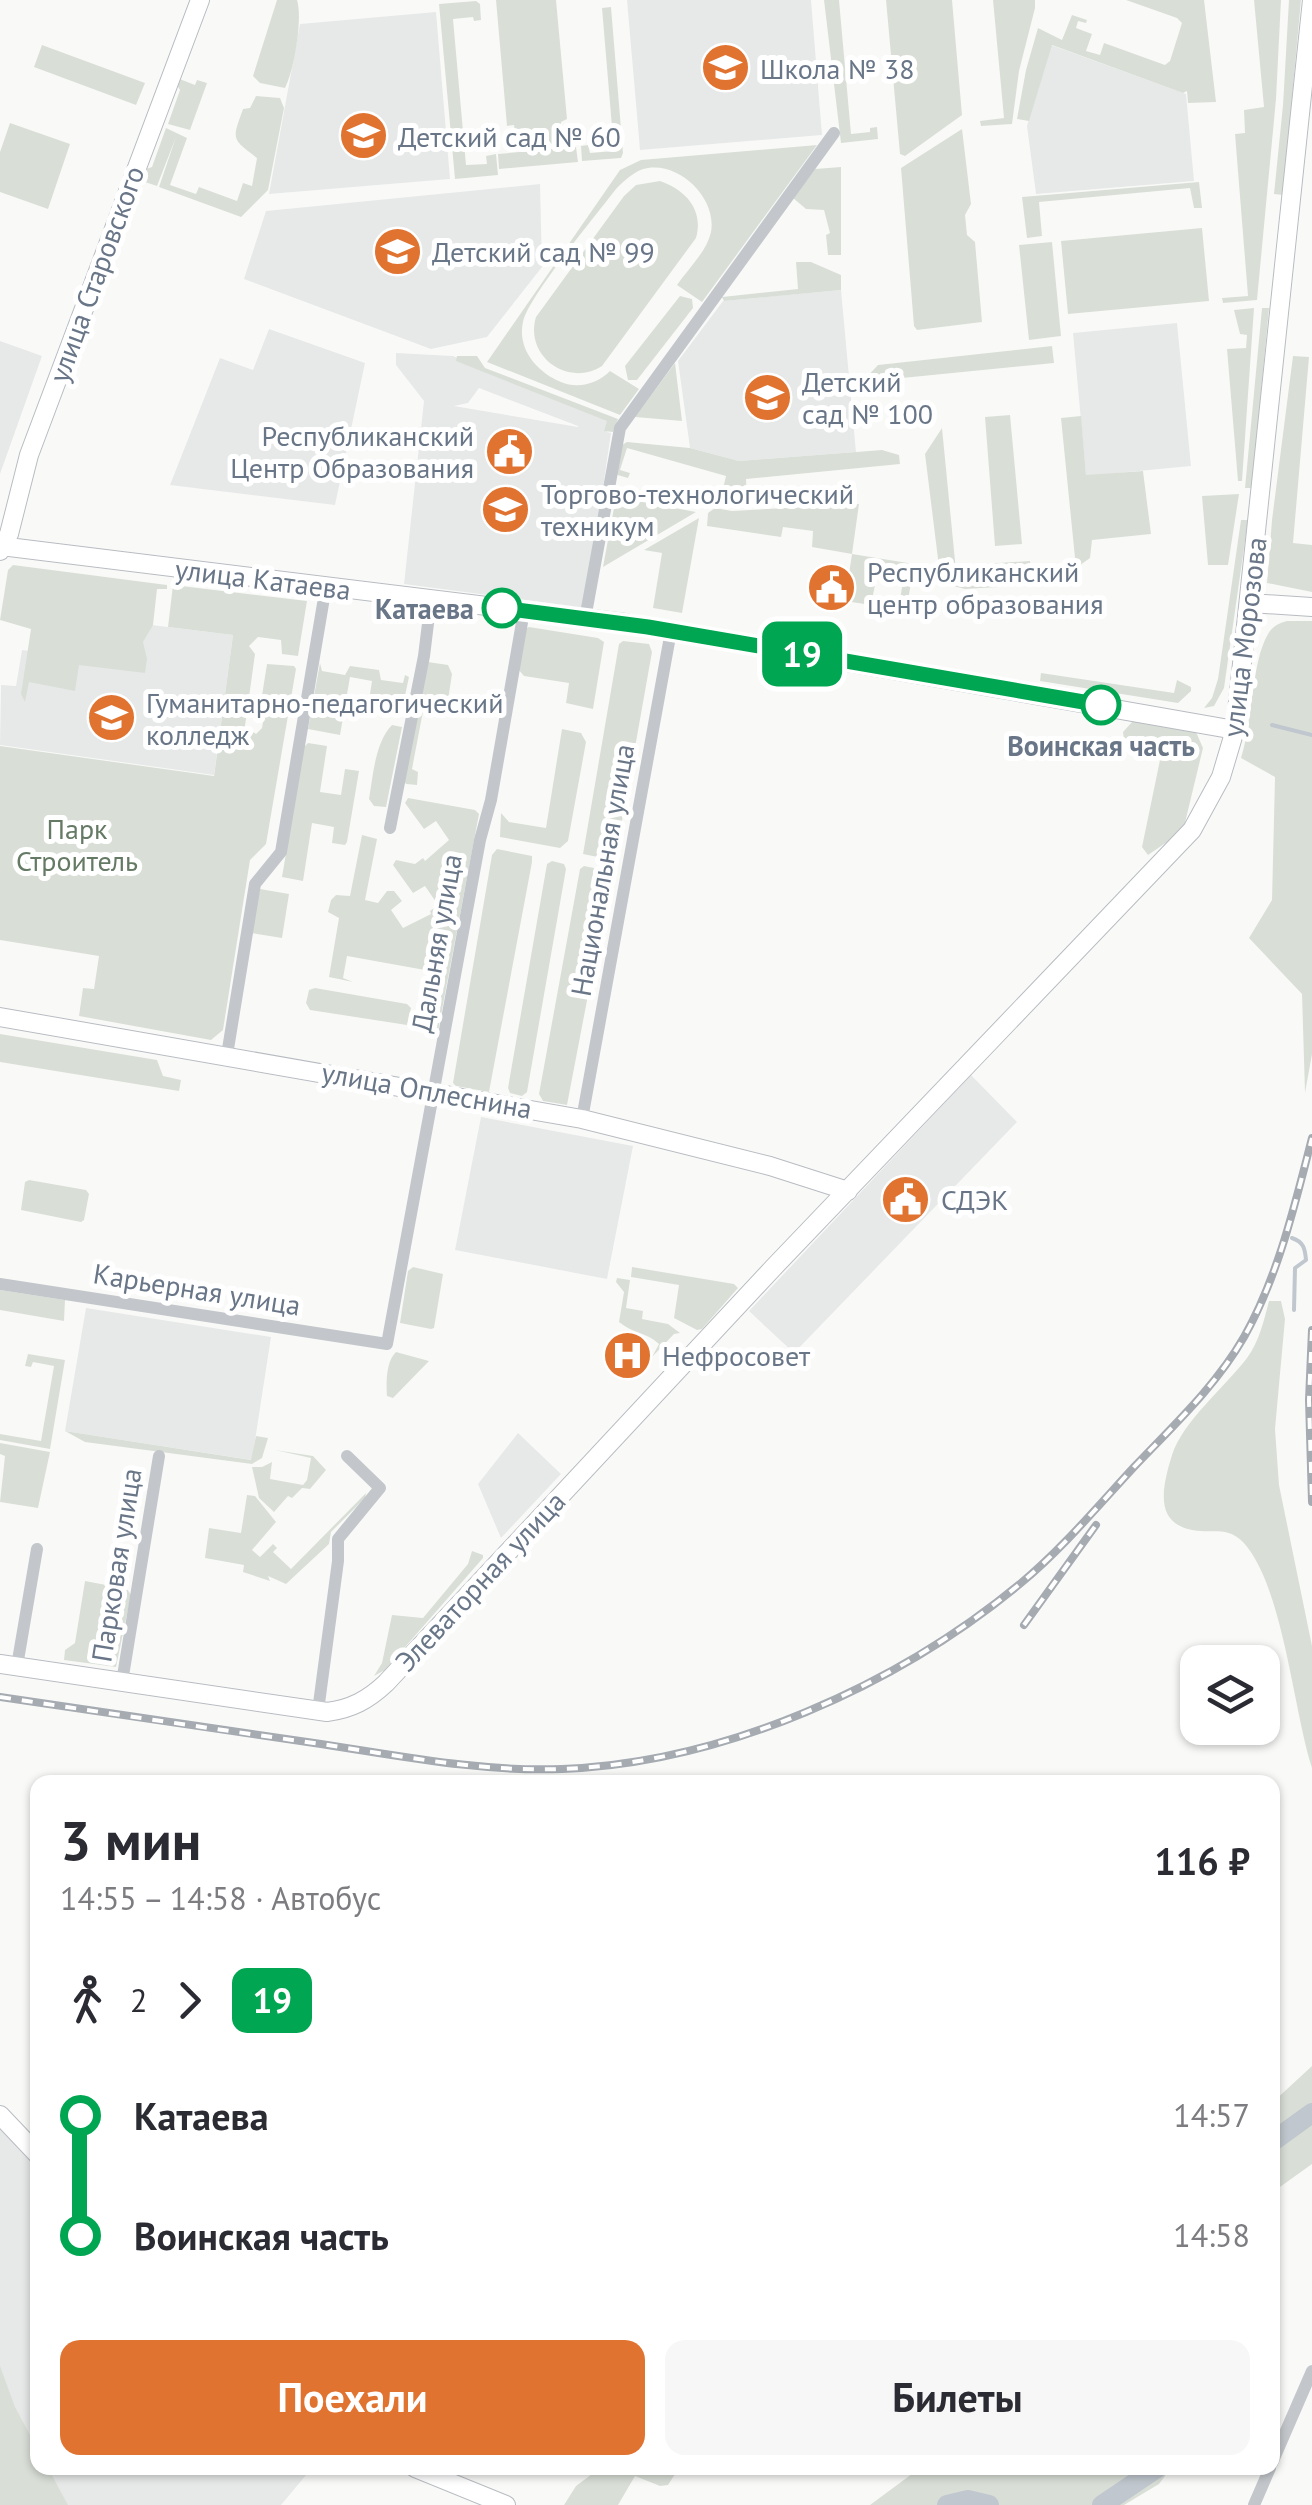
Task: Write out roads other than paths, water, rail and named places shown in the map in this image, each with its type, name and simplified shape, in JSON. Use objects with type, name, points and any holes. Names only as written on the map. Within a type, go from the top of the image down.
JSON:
[{"type":"street","name":"улица Старовского","points":[[1,548],[9,534],[29,454],[200,0]]},
{"type":"street","name":"улица Морозова","points":[[848,1191],[1182,842],[1214,792],[1236,730],[1312,0]]},
{"type":"street","points":[[585,619],[620,428],[834,132]]},
{"type":"street","name":"улица Катаева","points":[[1,548],[671,631],[1236,730]]},
{"type":"street","points":[[228,1055],[255,884],[281,852],[326,586]]},
{"type":"street","points":[[390,828],[424,656],[430,600]]},
{"type":"street","points":[[1250,602],[1312,607]]},
{"type":"street","name":"Дальняя улица","points":[[387,1344],[524,610]]},
{"type":"street","name":"Национальная улица","points":[[582,1118],[671,631]]},
{"type":"street","name":"улица Оплеснина","points":[[0,1017],[582,1118],[770,1166],[848,1191]]},
{"type":"street","name":"Элеваторная улица","points":[[8,1665],[318,1711],[348,1708],[368,1699],[848,1191]]},
{"type":"street","name":"Карьерная улица","points":[[0,1284],[387,1344]]},
{"type":"street","name":"Парковая улица","points":[[122,1682],[159,1456]]},
{"type":"street","points":[[318,1711],[338,1538],[380,1488],[348,1456]]},
{"type":"street","points":[[8,1665],[37,1549]]},
{"type":"street","points":[[0,2116],[30,2148]]},
{"type":"street","points":[[1280,2444],[1312,2371]]},
{"type":"street","points":[[432,2475],[506,2505]]},
{"type":"street","points":[[1254,2505],[1267,2475]]},
{"type":"waterway","points":[[1272,725],[1312,735]]},
{"type":"waterway","points":[[1292,1238],[1303,1246],[1306,1260],[1295,1268],[1294,1310]]},
{"type":"waterway","points":[[1280,2136],[1312,2113]]},
{"type":"waterway","points":[[1102,2505],[1147,2475]]},
{"type":"waterway","points":[[947,2505],[968,2500],[989,2505]]},
{"type":"railway","points":[[0,1697],[441,1762],[532,1769],[623,1763],[685,1752],[806,1712],[920,1654],[1021,1583],[1065,1542],[1193,1405],[1233,1355],[1267,1290],[1312,1138]]},
{"type":"railway","points":[[1312,1330],[1312,1502]]},
{"type":"railway","points":[[1024,1625],[1096,1525]]},
{"type":"place","name":"Школа № 38","points":[[725,68]]},
{"type":"place","name":"Детский сад № 60","points":[[363,136]]},
{"type":"place","name":"Детский сад № 99","points":[[397,251]]},
{"type":"place","name":"Детский сад № 100","points":[[767,397]]},
{"type":"place","name":"Республиканский Центр Образования","points":[[509,451]]},
{"type":"place","name":"Торгово-технологический техникум","points":[[506,509]]},
{"type":"place","name":"Республиканский центр образования","points":[[832,587]]},
{"type":"place","name":"Катаева","points":[[502,608]]},
{"type":"place","name":"Воинская часть","points":[[1101,705]]},
{"type":"place","name":"Гуманитарно-педагогический колледж","points":[[111,718]]},
{"type":"place","name":"СДЭК","points":[[906,1199]]},
{"type":"place","name":"Нефросовет","points":[[627,1355]]},
{"type":"park label","name":"Парк Строитель","points":[[77,844]]}]
